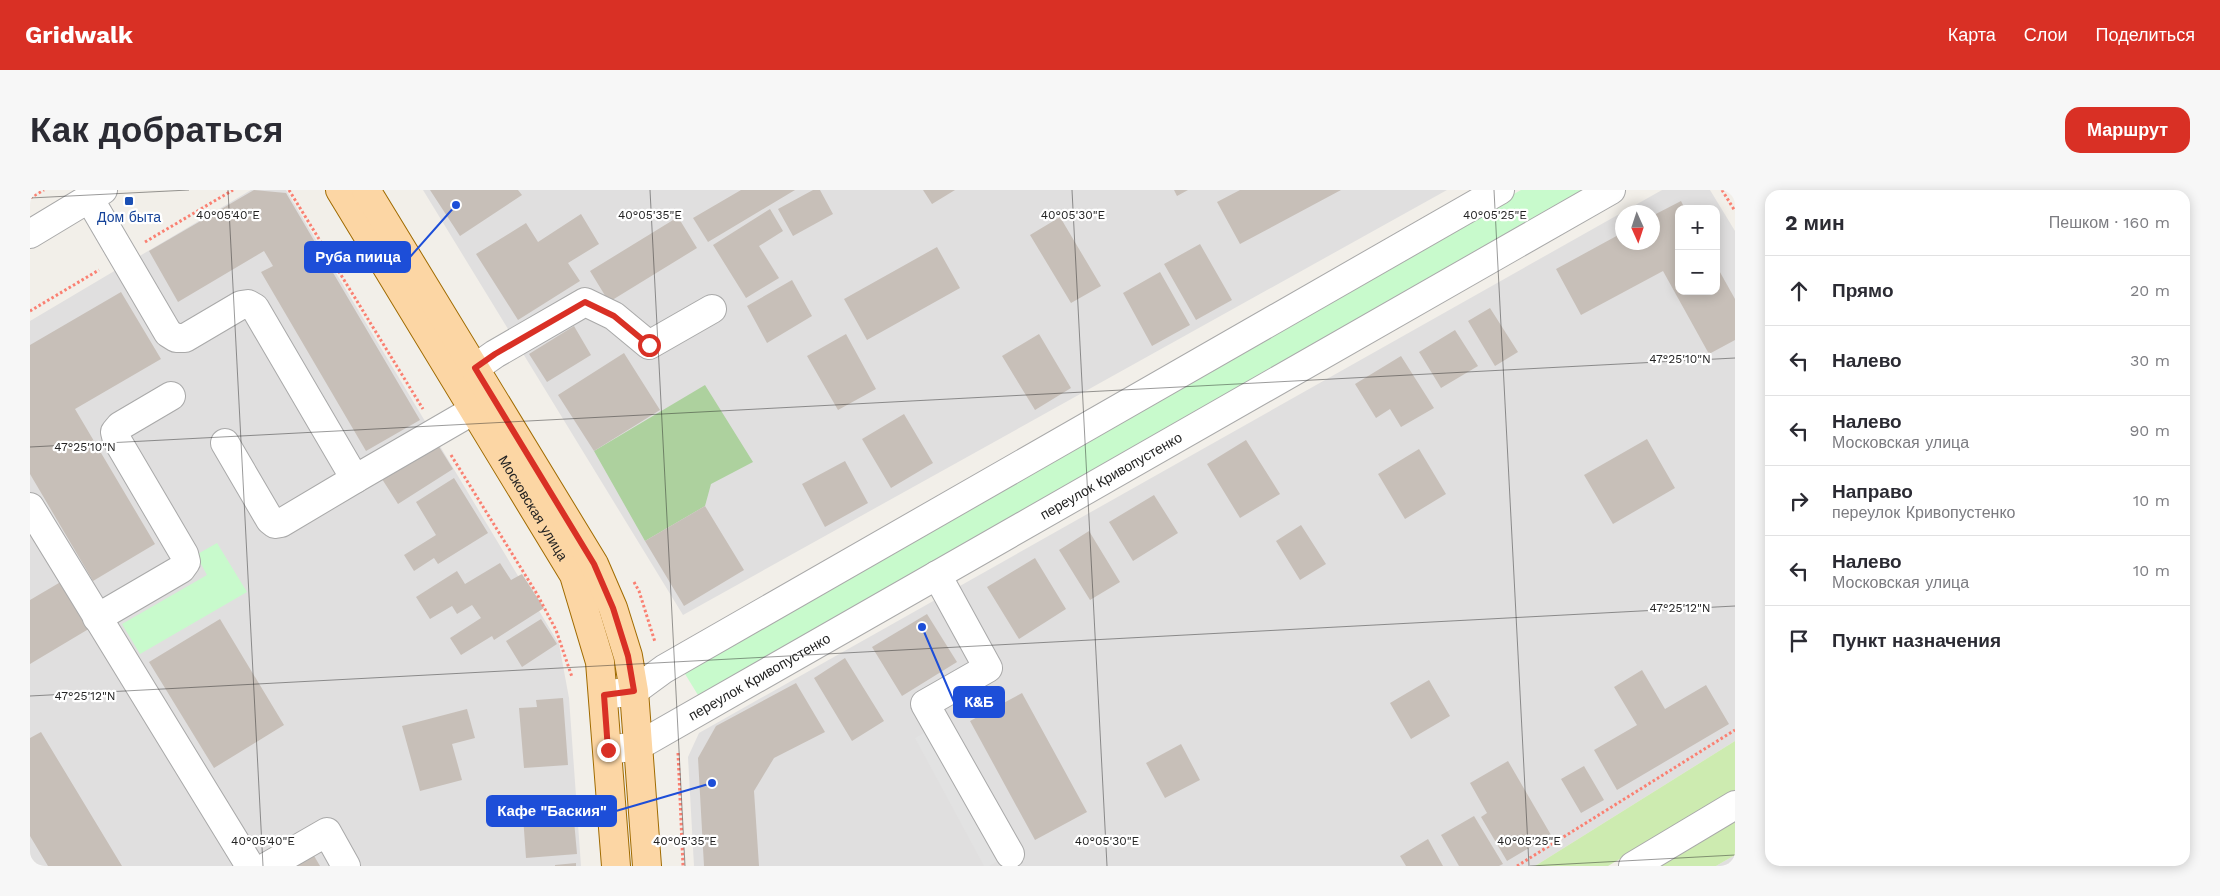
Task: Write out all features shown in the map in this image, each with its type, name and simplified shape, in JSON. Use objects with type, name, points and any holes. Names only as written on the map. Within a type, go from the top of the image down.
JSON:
[{"type":"main road","name":"Московская улица","points":[[340,190],[574,575],[600,662],[616,866]]},
{"type":"main road","name":"Московская улица","points":[[366,190],[594,564],[613,608],[628,656],[634,691],[647,866]]},
{"type":"street","points":[[604,695],[634,691],[664,669],[1500,190]]},
{"type":"street","name":"переулок Кривопустенко","points":[[608,750],[638,746],[1611,190]]},
{"type":"street","points":[[30,234],[96,194],[168,333],[176,338],[184,338],[241,305],[248,304],[255,308],[355,479]]},
{"type":"street","points":[[475,368],[495,354],[585,302],[614,316],[649,345],[712,309]]},
{"type":"street","points":[[97,618],[181,569],[186,562],[184,554],[117,440],[115,432],[120,426],[171,396]]},
{"type":"street","points":[[225,443],[270,520],[275,524],[281,523],[474,410]]},
{"type":"street","points":[[30,507],[250,866]]},
{"type":"street","points":[[937,575],[988,668],[925,704],[1010,854]]},
{"type":"street","points":[[1633,866],[1735,804]]},
{"type":"street","points":[[268,866],[328,832],[346,866]]},
{"type":"path","points":[[30,198],[44,190]]},
{"type":"path","points":[[289,190],[536,594],[556,630],[575,686]]},
{"type":"path","points":[[1722,190],[1735,211]]},
{"type":"path","points":[[1517,866],[1735,730]]},
{"type":"path","points":[[1728,866],[1735,862]]},
{"type":"shaded area","points":[[251,190],[286,190],[559,644],[569,698],[581,866],[30,866],[30,321]]},
{"type":"shaded area","points":[[423,190],[1447,190],[683,615]]},
{"type":"shaded area","points":[[1662,190],[1710,190],[1719,205],[1675,205],[1675,295],[1720,295],[1720,206],[1735,231],[1735,741],[1535,866],[694,866],[688,757],[699,733],[1615,217],[1615,250],[1660,250],[1660,205],[1635,205]]},
{"type":"shaded area","points":[[938,725],[1010,854],[989,866],[984,866],[915,738]]},
{"type":"shaded area","points":[[1735,855],[1735,866],[1716,866]]},
{"type":"green space","points":[[1521,190],[1584,190],[701,700],[682,669]]},
{"type":"green space","points":[[705,385],[753,462],[711,484],[705,506],[645,541],[594,451]]},
{"type":"green space","points":[[217,543],[247,592],[140,654],[122,624],[207,575],[196,555]]},
{"type":"green space","points":[[1735,741],[1735,790],[1608,866],[1535,866]]},
{"type":"green space","points":[[1735,814],[1735,855],[1716,866],[1650,866]]},
{"type":"building","points":[[254,190],[286,193],[420,420],[366,451],[261,272],[273,266],[264,251],[178,302],[149,251]]},
{"type":"building","points":[[430,190],[518,190],[522,195],[460,236]]},
{"type":"building","points":[[741,190],[795,190],[708,242],[693,218]]},
{"type":"building","points":[[813,190],[820,190],[833,214],[793,236],[778,209]]},
{"type":"building","points":[[923,190],[955,190],[932,204]]},
{"type":"building","points":[[1174,190],[1188,190],[1177,196]]},
{"type":"building","points":[[1240,190],[1341,190],[1240,244],[1217,202]]},
{"type":"building","points":[[1681,201],[1683,205],[1675,205],[1675,293],[1663,271],[1581,315],[1556,269],[1615,237],[1615,250],[1660,250],[1660,212]]},
{"type":"building","points":[[770,209],[783,231],[759,246],[779,278],[746,298],[713,245]]},
{"type":"building","points":[[581,214],[599,244],[568,263],[580,281],[518,320],[476,254],[526,223],[538,242]]},
{"type":"building","points":[[678,217],[697,248],[609,302],[590,271]]},
{"type":"building","points":[[1060,217],[1101,286],[1071,303],[1030,235]]},
{"type":"building","points":[[1200,244],[1232,300],[1196,320],[1164,264]]},
{"type":"building","points":[[937,247],[960,288],[867,340],[844,299]]},
{"type":"building","points":[[1160,272],[1190,325],[1152,346],[1123,293]]},
{"type":"building","points":[[1720,272],[1735,299],[1735,340],[1709,354],[1676,295],[1720,295]]},
{"type":"building","points":[[792,280],[812,316],[767,343],[747,306]]},
{"type":"building","points":[[121,292],[161,359],[75,409],[155,544],[93,581],[30,474],[30,345]]},
{"type":"building","points":[[1490,308],[1518,352],[1495,366],[1468,321]]},
{"type":"building","points":[[574,326],[591,355],[547,382],[529,354]]},
{"type":"building","points":[[1455,330],[1478,366],[1441,388],[1419,352]]},
{"type":"building","points":[[846,334],[876,389],[838,410],[807,356]]},
{"type":"building","points":[[1039,334],[1071,388],[1035,410],[1002,356]]},
{"type":"building","points":[[624,353],[660,410],[594,451],[558,395]]},
{"type":"building","points":[[1401,356],[1434,408],[1401,427],[1390,409],[1376,418],[1355,384]]},
{"type":"building","points":[[904,414],[933,463],[891,488],[862,439]]},
{"type":"building","points":[[1647,439],[1675,488],[1613,524],[1584,475]]},
{"type":"building","points":[[1246,440],[1280,494],[1240,518],[1207,464]]},
{"type":"building","points":[[438,445],[453,469],[398,504],[382,479]]},
{"type":"building","points":[[1419,449],[1446,494],[1405,519],[1378,474]]},
{"type":"building","points":[[845,461],[868,503],[825,527],[802,484]]},
{"type":"building","points":[[454,478],[488,533],[438,564],[434,558],[414,571],[404,555],[436,535],[416,502]]},
{"type":"building","points":[[1154,495],[1178,533],[1133,561],[1109,522]]},
{"type":"building","points":[[705,506],[744,570],[684,606],[645,541]]},
{"type":"building","points":[[1301,525],[1326,564],[1300,580],[1276,541]]},
{"type":"building","points":[[1089,531],[1120,582],[1090,600],[1059,550]]},
{"type":"building","points":[[1035,558],[1066,609],[1019,639],[987,587]]},
{"type":"building","points":[[500,563],[511,580],[522,574],[544,608],[494,640],[492,636],[461,655],[450,638],[481,618],[472,605],[457,614],[452,606],[430,619],[416,597],[457,571],[465,584]]},
{"type":"building","points":[[64,580],[92,627],[30,664],[30,600]]},
{"type":"building","points":[[927,614],[957,662],[902,696],[872,647]]},
{"type":"building","points":[[220,619],[284,725],[214,768],[149,662]]},
{"type":"building","points":[[541,619],[557,644],[522,667],[506,641]]},
{"type":"building","points":[[845,658],[884,721],[852,741],[814,678]]},
{"type":"building","points":[[1642,670],[1665,709],[1706,685],[1729,724],[1617,790],[1594,750],[1637,725],[1614,687]]},
{"type":"building","points":[[1429,680],[1450,716],[1411,739],[1390,703]]},
{"type":"building","points":[[796,683],[825,732],[774,758],[754,791],[759,866],[704,866],[698,758],[716,726]]},
{"type":"building","points":[[1022,693],[1087,812],[1035,840],[970,721]]},
{"type":"building","points":[[563,698],[568,765],[524,768],[519,708],[537,707],[536,700]]},
{"type":"building","points":[[467,709],[475,738],[452,744],[462,780],[420,791],[402,726]]},
{"type":"building","points":[[41,732],[122,866],[48,866],[30,836],[30,738]]},
{"type":"building","points":[[1181,744],[1200,780],[1165,798],[1146,763]]},
{"type":"building","points":[[1508,761],[1551,835],[1507,861],[1481,817],[1487,813],[1470,783]]},
{"type":"building","points":[[1584,766],[1604,800],[1581,813],[1561,779]]},
{"type":"building","points":[[572,798],[577,854],[526,858],[522,802]]},
{"type":"building","points":[[1474,816],[1503,864],[1499,866],[1459,866],[1441,835]]},
{"type":"building","points":[[1428,839],[1443,866],[1406,866],[1400,856]]},
{"type":"building","points":[[313,854],[320,866],[292,866]]},
{"type":"building","points":[[576,863],[576,866],[555,866],[555,865]]},
{"type":"place","name":"Дом быта","points":[[129,201]]},
{"type":"place","name":"Руба пиица","points":[[456,205]]},
{"type":"place","name":"К&Б","points":[[922,627]]},
{"type":"place","name":"Кафе \"Баския\"","points":[[712,783]]},
{"type":"route","points":[[608,750],[604,695],[634,691],[628,656],[613,608],[594,564],[475,368],[495,354],[585,302],[614,316],[649,345]]}]
